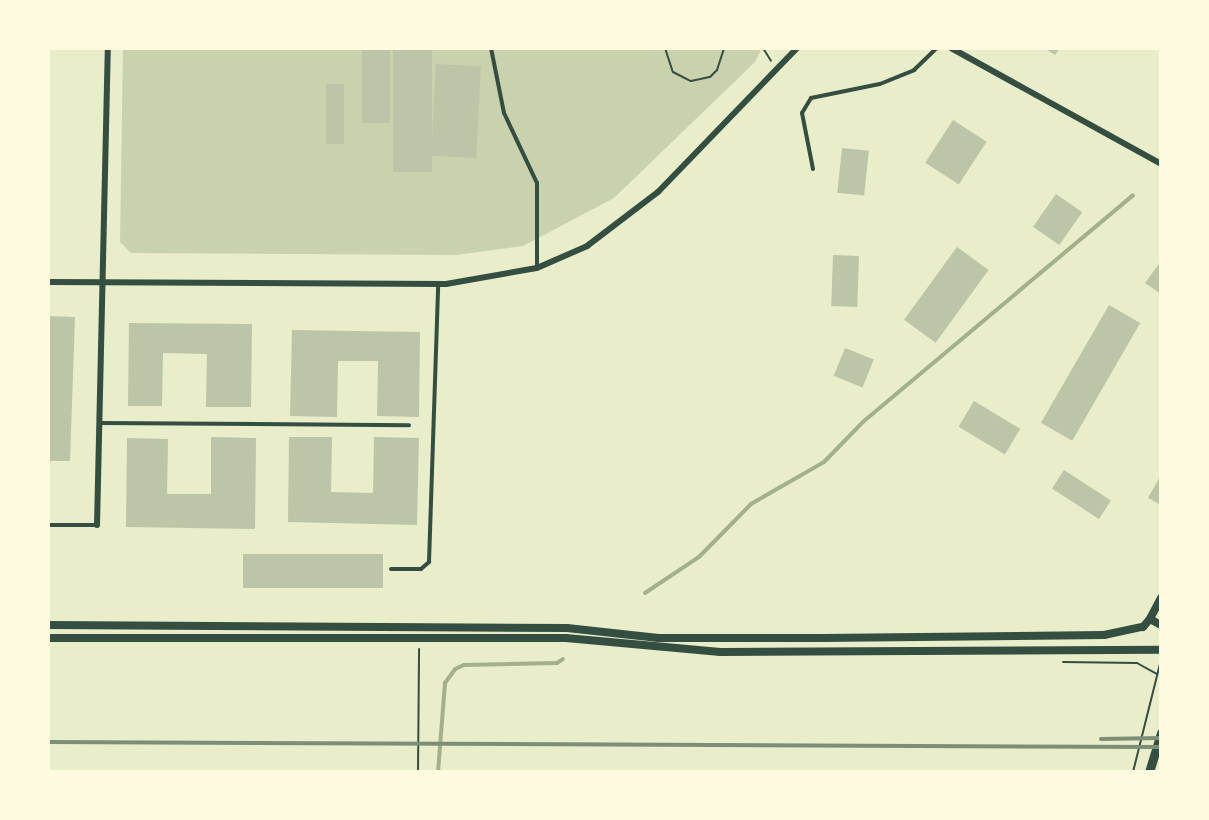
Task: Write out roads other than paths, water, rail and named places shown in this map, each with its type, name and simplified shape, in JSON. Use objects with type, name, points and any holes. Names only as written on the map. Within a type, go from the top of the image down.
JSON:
[{"type":"main road","points":[[1149,772],[1161,733]]},
{"type":"street","points":[[97,525],[108,48]]},
{"type":"street","points":[[48,282],[438,284],[496,278],[537,268],[586,246],[651,198],[775,67],[797,48]]},
{"type":"street","points":[[951,48],[1160,161]]},
{"type":"street","points":[[48,625],[567,628],[658,638],[1118,634],[1143,627],[1161,598]]},
{"type":"street","points":[[1150,619],[1161,625]]},
{"type":"street","points":[[48,638],[419,640],[566,638],[720,652],[1161,650]]},
{"type":"lane","points":[[491,48],[504,113],[537,183],[537,268]]},
{"type":"lane","points":[[813,169],[802,113],[811,98],[880,84],[914,70],[937,48]]},
{"type":"lane","points":[[391,569],[421,569],[429,562],[438,284]]},
{"type":"lane","points":[[99,423],[409,425]]},
{"type":"lane","points":[[48,525],[97,525]]},
{"type":"waterway","points":[[645,593],[699,557],[751,504],[824,462],[864,421],[1133,195]]},
{"type":"waterway","points":[[438,772],[445,683],[455,669],[464,665],[557,663],[563,659]]},
{"type":"railway","points":[[1101,739],[1161,738]]},
{"type":"railway","points":[[48,742],[1161,747]]}]
